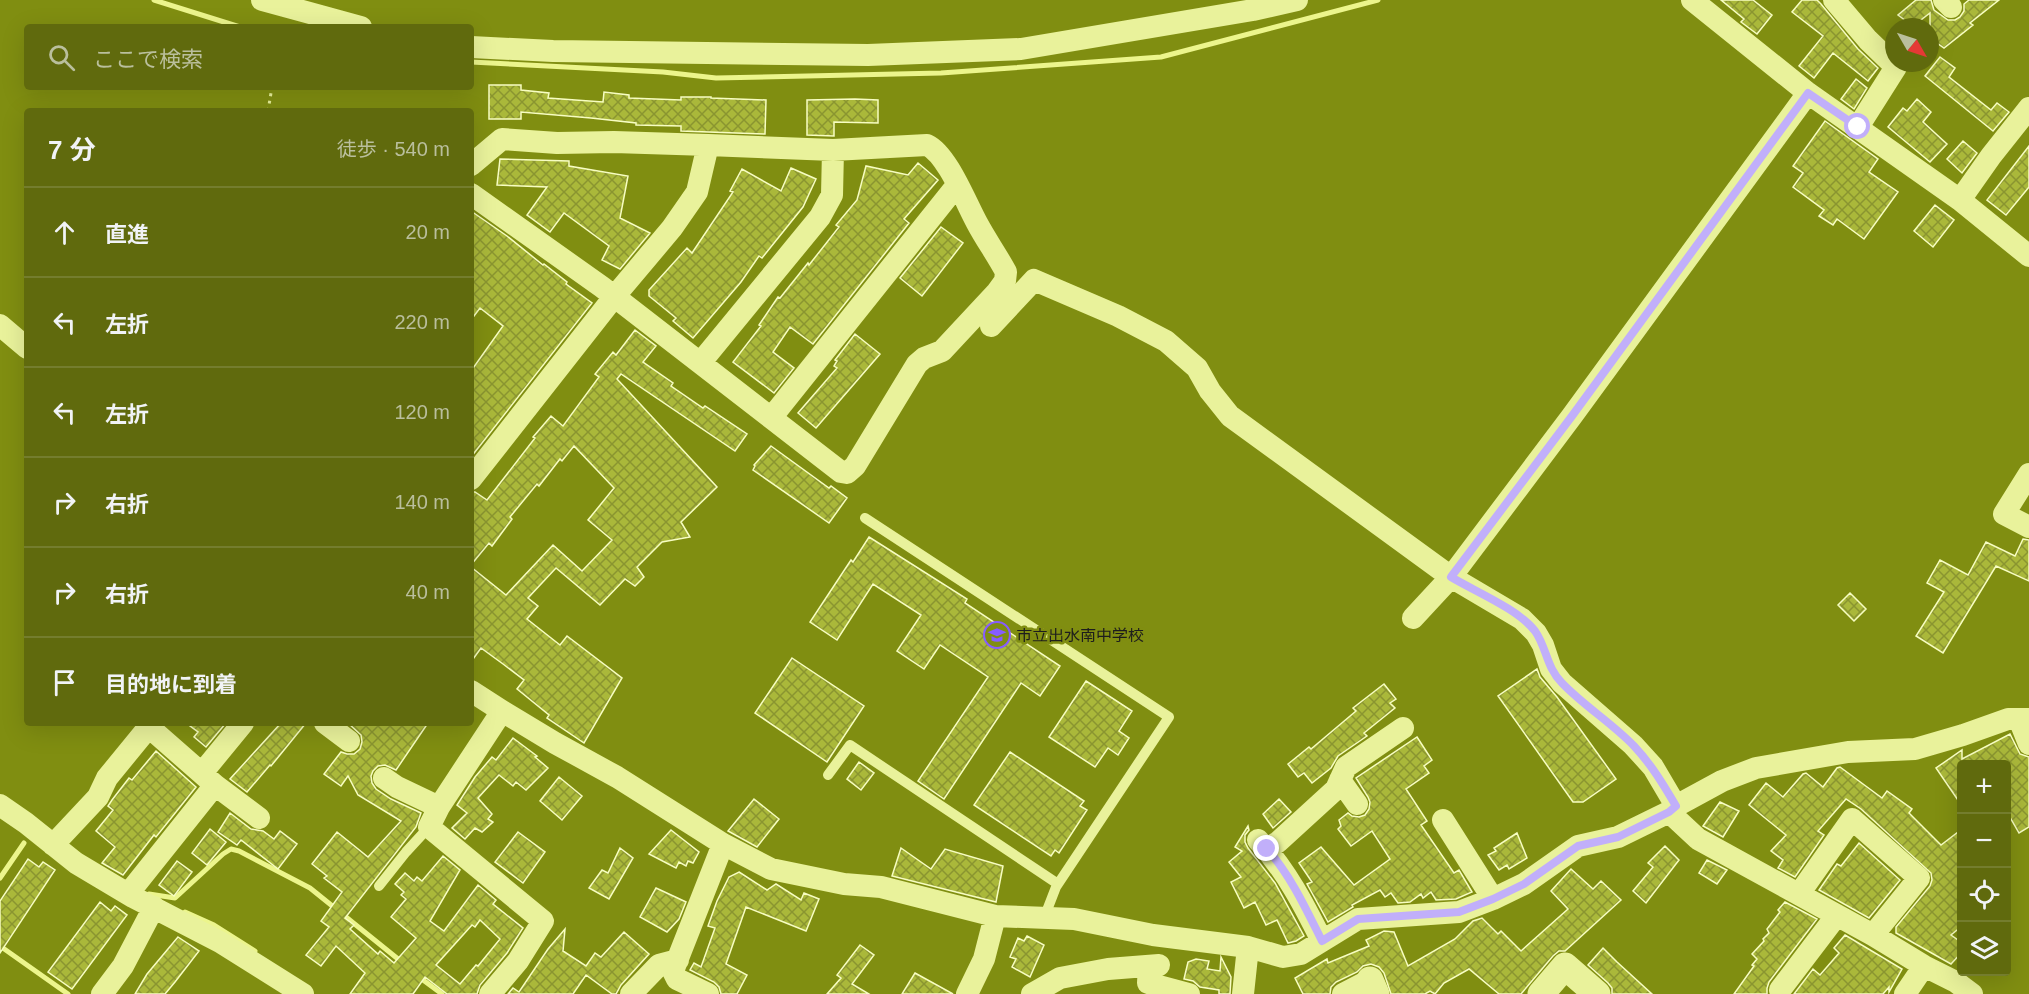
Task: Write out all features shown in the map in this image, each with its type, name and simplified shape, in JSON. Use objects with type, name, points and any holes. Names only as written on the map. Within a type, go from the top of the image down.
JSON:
[{"type":"street","points":[[262,0],[349,24]]},
{"type":"street","points":[[474,47],[553,51],[868,55],[1022,49],[1209,18],[1297,0]]},
{"type":"street","points":[[1692,0],[1808,93],[1960,200],[2029,256]]},
{"type":"street","points":[[1834,0],[1868,40],[1896,67],[1858,127]]},
{"type":"street","points":[[1413,618],[1451,577],[1572,416],[1808,93]]},
{"type":"street","points":[[1960,200],[2029,108]]},
{"type":"street","points":[[474,162],[502,139],[556,143],[657,142],[833,150],[927,145],[935,148],[957,185],[1006,272],[1005,281],[942,351],[924,358],[917,364],[855,466],[847,473],[841,472],[614,297],[474,196]]},
{"type":"street","points":[[474,475],[614,297],[672,228],[697,192],[708,145]]},
{"type":"street","points":[[700,362],[820,217],[832,195],[833,150]]},
{"type":"street","points":[[771,418],[957,185]]},
{"type":"street","points":[[991,326],[1034,280],[1118,316],[1166,341],[1197,368],[1210,391],[1230,416],[1451,577],[1510,610],[1530,626],[1542,645],[1551,669],[1562,683],[1633,745],[1653,767],[1672,809],[1698,839],[1873,935],[1924,966],[1956,982],[1972,994]]},
{"type":"street","points":[[0,325],[24,345]]},
{"type":"street","points":[[2029,474],[2004,514],[2029,527]]},
{"type":"street","points":[[474,693],[617,777],[723,844],[771,869],[844,884],[881,887],[995,916],[1074,919],[1153,935],[1248,947],[1283,957],[1301,954],[1358,919],[1459,912],[1493,899],[1524,884],[1578,846],[1618,837],[1722,781],[1756,768],[1848,752],[1916,749],[2008,718],[2024,719],[2029,744]]},
{"type":"street","points":[[434,817],[502,711]]},
{"type":"street","points":[[53,845],[98,797],[106,778],[150,726]]},
{"type":"street","points":[[152,726],[209,779],[259,818]]},
{"type":"street","points":[[128,894],[209,779],[241,726]]},
{"type":"street","points":[[329,726],[349,741]]},
{"type":"street","points":[[1322,941],[1300,897],[1276,859],[1263,844],[1278,842],[1336,789],[1346,767],[1403,728]]},
{"type":"street","points":[[384,778],[434,817],[543,921],[518,961],[490,994]]},
{"type":"street","points":[[1340,780],[1357,804]]},
{"type":"street","points":[[0,805],[76,863],[128,894],[220,942],[303,994]]},
{"type":"street","points":[[1799,894],[1852,819],[1919,878],[1873,935]]},
{"type":"street","points":[[1443,820],[1493,899]]},
{"type":"street","points":[[708,994],[677,979],[673,970],[723,844]]},
{"type":"street","points":[[102,994],[123,966],[154,907]]},
{"type":"street","points":[[1780,990],[1837,915]]},
{"type":"street","points":[[967,994],[984,959],[995,916]]},
{"type":"street","points":[[1243,994],[1248,947]]},
{"type":"street","points":[[631,994],[659,965],[678,960]]},
{"type":"street","points":[[1032,994],[1060,978],[1108,969],[1154,965],[1148,983],[1189,994]]},
{"type":"street","points":[[1541,994],[1565,966],[1603,991]]},
{"type":"street","points":[[1905,994],[1924,966]]},
{"type":"street","points":[[1343,994],[1373,987]]},
{"type":"lane","points":[[865,518],[1169,717],[1058,884],[1044,918]]},
{"type":"lane","points":[[828,775],[850,745],[1058,884]]},
{"type":"lane","points":[[379,886],[434,817]]},
{"type":"path","points":[[268,108],[272,90]]},
{"type":"building","points":[[1721,0],[1753,0],[1772,15],[1757,34],[1741,22],[1744,19]]},
{"type":"building","points":[[1802,0],[1817,0],[1858,49],[1878,68],[1868,81],[1833,53],[1814,78],[1799,66],[1823,36],[1792,12]]},
{"type":"building","points":[[1916,0],[1931,0],[1934,10],[1948,20],[1955,20],[1960,17],[1964,11],[1964,4],[1969,0],[1999,0],[1944,48],[1939,44],[1939,18],[1930,18],[1930,13],[1923,18],[1902,18],[1898,15]]},
{"type":"building","points":[[1939,58],[1955,68],[1949,77],[1991,110],[1997,103],[2009,112],[1993,131],[1925,76],[1928,72],[1939,72]]},
{"type":"building","points":[[1856,79],[1867,88],[1854,109],[1841,99]]},
{"type":"building","points":[[489,85],[521,85],[521,90],[549,93],[548,98],[603,102],[604,92],[629,95],[629,98],[681,100],[681,97],[711,97],[766,100],[765,134],[681,131],[681,126],[636,125],[636,123],[521,112],[521,119],[489,119]]},
{"type":"building","points":[[1917,99],[1931,112],[1923,122],[1947,144],[1930,162],[1888,127],[1903,108],[1907,111]]},
{"type":"building","points":[[807,100],[878,100],[878,123],[834,122],[834,136],[807,135]]},
{"type":"building","points":[[1825,121],[1878,159],[1869,172],[1898,192],[1864,239],[1837,219],[1833,225],[1819,216],[1824,210],[1793,187],[1803,173],[1793,166]]},
{"type":"building","points":[[1963,141],[1977,153],[1962,173],[1947,159]]},
{"type":"building","points":[[2029,146],[2029,187],[2006,215],[1987,200]]},
{"type":"building","points":[[500,159],[569,161],[569,166],[628,176],[620,218],[650,233],[620,269],[602,260],[609,246],[564,213],[550,232],[527,215],[547,187],[497,185]]},
{"type":"building","points":[[918,163],[938,180],[904,219],[909,223],[813,344],[790,327],[773,352],[794,368],[774,393],[733,362],[761,326],[759,325],[778,297],[780,298],[808,263],[809,265],[839,227],[836,225],[857,200],[866,166],[908,175]]},
{"type":"building","points":[[791,168],[816,179],[803,207],[762,258],[759,256],[741,282],[693,338],[673,321],[676,318],[649,296],[649,290],[687,248],[692,253],[733,192],[730,191],[742,169],[781,191]]},
{"type":"building","points":[[1935,205],[1954,220],[1933,247],[1914,231]]},
{"type":"building","points":[[474,213],[544,264],[592,303],[474,453],[474,367],[503,326],[480,308],[474,316]]},
{"type":"building","points":[[941,227],[963,243],[922,296],[900,278]]},
{"type":"building","points":[[635,330],[656,346],[643,362],[673,383],[671,386],[747,434],[735,451],[621,374],[617,379],[717,487],[681,522],[690,537],[662,542],[637,567],[644,577],[635,586],[625,579],[600,605],[556,568],[528,598],[538,606],[527,619],[560,645],[567,636],[622,678],[584,743],[547,718],[549,715],[517,689],[524,680],[481,648],[474,658],[474,569],[506,595],[553,545],[582,571],[612,540],[588,520],[614,488],[574,446],[562,461],[560,459],[539,486],[537,484],[510,517],[512,519],[492,546],[489,543],[474,561],[474,492],[487,500],[551,416],[563,426],[599,377],[595,374],[613,352],[616,355]]},
{"type":"building","points":[[855,334],[880,354],[816,428],[798,413],[837,368],[834,366],[837,361],[835,360]]},
{"type":"building","points":[[771,446],[829,488],[831,486],[847,498],[829,523],[753,470],[754,465]]},
{"type":"building","points":[[869,537],[967,599],[965,603],[1060,666],[1040,696],[1021,683],[944,799],[918,781],[988,677],[940,645],[924,669],[897,651],[921,615],[873,584],[837,640],[810,622]]},
{"type":"building","points":[[2023,539],[2029,540],[2029,581],[1996,566],[1943,653],[1916,636],[1944,592],[1927,583],[1940,560],[1968,575],[1986,542],[2015,556]]},
{"type":"building","points":[[1850,593],[1866,609],[1854,621],[1838,605]]},
{"type":"building","points":[[792,658],[864,706],[827,762],[755,713]]},
{"type":"building","points":[[1537,669],[1540,677],[1616,779],[1583,802],[1573,802],[1498,696]]},
{"type":"building","points":[[1086,681],[1132,711],[1119,731],[1129,738],[1118,755],[1108,748],[1095,767],[1049,737]]},
{"type":"building","points":[[1384,684],[1396,699],[1390,703],[1395,708],[1364,733],[1367,736],[1338,756],[1331,768],[1312,783],[1304,773],[1298,777],[1288,764],[1309,747],[1311,749],[1356,711],[1353,708]]},
{"type":"building","points":[[190,726],[224,726],[206,747],[194,737],[198,732]]},
{"type":"building","points":[[278,726],[304,726],[247,792],[230,779]]},
{"type":"building","points":[[351,726],[426,726],[396,770],[385,765],[378,766],[371,776],[376,789],[421,813],[416,827],[345,918],[354,925],[350,929],[378,954],[380,951],[394,963],[416,938],[391,917],[406,899],[401,895],[404,892],[395,884],[405,873],[414,881],[417,877],[422,881],[443,856],[460,870],[430,921],[444,931],[478,885],[496,900],[493,904],[523,928],[507,953],[480,985],[477,994],[447,994],[425,977],[413,994],[350,994],[365,973],[336,946],[321,966],[306,955],[329,927],[321,921],[342,892],[324,878],[327,876],[312,864],[337,832],[368,857],[401,821],[358,795],[348,776],[341,786],[324,774],[341,752],[354,754],[360,749],[361,735]],"holes":[[[480,920],[500,939],[478,966],[476,965],[460,984],[436,965],[472,925],[475,927]]]},
{"type":"building","points":[[2010,734],[2020,754],[2029,757],[2029,827],[2019,833],[2011,819],[2011,760],[1957,760],[1957,799],[1936,768],[1962,750],[1962,759]]},
{"type":"building","points":[[1417,737],[1432,760],[1424,766],[1429,773],[1406,789],[1427,821],[1421,825],[1454,873],[1459,870],[1472,892],[1456,899],[1436,900],[1431,892],[1423,898],[1421,894],[1410,902],[1398,903],[1391,893],[1385,897],[1380,890],[1352,905],[1353,907],[1328,922],[1307,884],[1312,882],[1299,863],[1321,847],[1354,885],[1390,859],[1372,831],[1351,846],[1338,829],[1341,826],[1339,820],[1348,813],[1359,817],[1365,815],[1369,809],[1368,797],[1356,778]]},
{"type":"building","points":[[513,738],[537,756],[535,757],[548,768],[526,790],[516,782],[513,786],[499,775],[478,798],[492,814],[488,819],[493,822],[482,832],[475,828],[465,839],[452,828],[467,813],[457,805],[475,777],[492,757],[496,760]]},
{"type":"building","points":[[156,751],[196,787],[123,875],[102,863],[115,847],[96,831],[113,810],[108,806],[112,800],[129,778],[132,780]]},
{"type":"building","points":[[1010,752],[1084,801],[1080,806],[1087,810],[1059,853],[1055,850],[1051,856],[974,805]]},
{"type":"building","points":[[859,762],[874,773],[861,790],[847,779]]},
{"type":"building","points":[[1840,767],[1882,798],[1887,791],[1912,809],[1909,813],[1941,845],[1957,833],[1957,930],[1951,935],[1957,939],[1957,957],[1951,964],[1896,933],[1896,927],[1930,886],[1931,873],[1861,809],[1846,799],[1818,831],[1824,835],[1795,877],[1778,868],[1783,860],[1771,851],[1786,835],[1749,805],[1766,783],[1783,797],[1803,774],[1806,773],[1823,787]]},
{"type":"building","points":[[559,777],[582,796],[562,820],[540,801]]},
{"type":"building","points":[[754,799],[779,819],[757,847],[728,831]]},
{"type":"building","points":[[1279,799],[1291,812],[1273,828],[1263,814]]},
{"type":"building","points":[[1720,802],[1739,811],[1723,837],[1703,826]]},
{"type":"building","points":[[230,813],[251,829],[263,831],[274,839],[280,831],[297,844],[278,869],[241,840],[237,845],[218,832]]},
{"type":"building","points":[[1248,826],[1245,842],[1248,848],[1275,883],[1304,936],[1296,941],[1288,943],[1277,920],[1266,925],[1255,902],[1244,908],[1231,882],[1241,877],[1229,862],[1242,851],[1235,847]]},
{"type":"building","points":[[210,829],[226,842],[207,865],[192,853]]},
{"type":"building","points":[[671,830],[699,852],[693,863],[688,861],[686,866],[679,862],[676,868],[649,854]]},
{"type":"building","points":[[518,832],[545,852],[523,883],[495,862]]},
{"type":"building","points":[[1517,833],[1527,858],[1509,869],[1507,865],[1499,870],[1488,855],[1496,851],[1494,848]]},
{"type":"building","points":[[1859,843],[1900,880],[1869,918],[1819,890],[1837,864],[1841,866]]},
{"type":"building","points":[[1665,846],[1679,860],[1646,903],[1633,891],[1653,867],[1648,863]]},
{"type":"building","points":[[620,848],[633,858],[609,899],[589,888],[602,870],[608,873]]},
{"type":"building","points":[[901,848],[931,869],[945,849],[1003,866],[996,902],[892,876]]},
{"type":"building","points":[[28,859],[39,867],[43,862],[55,870],[0,953],[0,901]]},
{"type":"building","points":[[1707,860],[1727,870],[1717,884],[1699,873]]},
{"type":"building","points":[[177,861],[192,872],[174,896],[159,885]]},
{"type":"building","points":[[1571,869],[1593,889],[1601,881],[1621,900],[1565,951],[1559,951],[1553,956],[1521,994],[1499,994],[1469,969],[1444,983],[1435,994],[1430,991],[1425,994],[1391,994],[1384,973],[1379,967],[1371,964],[1363,966],[1357,972],[1336,982],[1331,987],[1330,994],[1303,994],[1295,978],[1327,959],[1328,963],[1369,946],[1366,940],[1384,931],[1394,932],[1408,966],[1455,939],[1473,921],[1482,918],[1498,934],[1501,931],[1521,951],[1568,909],[1551,891]]},
{"type":"building","points":[[739,872],[767,890],[776,884],[801,900],[804,893],[819,899],[806,931],[746,907],[726,964],[747,975],[737,994],[721,994],[714,982],[690,970],[694,963],[701,967],[715,928],[708,926],[717,901],[729,877]]},
{"type":"building","points":[[656,888],[686,902],[679,919],[667,932],[640,917]]},
{"type":"building","points":[[100,902],[111,911],[115,906],[127,915],[72,989],[48,972]]},
{"type":"building","points":[[1785,902],[1817,919],[1769,982],[1767,994],[1734,994],[1754,966],[1752,965],[1757,959],[1752,954],[1764,941],[1763,939],[1769,933],[1767,929]]},
{"type":"building","points":[[565,929],[563,951],[586,966],[595,953],[601,957],[624,932],[649,954],[621,985],[616,994],[612,994],[586,975],[573,994],[508,994],[513,988],[519,992],[548,949]]},
{"type":"building","points":[[1845,935],[1902,969],[1889,992],[1889,987],[1883,994],[1794,994],[1813,969],[1820,975],[1839,953],[1834,948]]},
{"type":"building","points":[[1027,936],[1044,945],[1030,977],[1012,967],[1016,959],[1010,957],[1018,938],[1024,941]]},
{"type":"building","points":[[178,937],[199,951],[165,994],[135,994],[147,974]]},
{"type":"building","points":[[860,945],[874,955],[852,984],[869,994],[827,994],[841,978],[837,975]]},
{"type":"building","points":[[1603,948],[1652,994],[1612,994],[1612,988],[1608,983],[1588,965]]},
{"type":"building","points":[[1221,957],[1231,977],[1230,994],[1219,994],[1219,990],[1200,987],[1193,981],[1184,979],[1188,962],[1196,959],[1209,961],[1207,969],[1220,971]]},
{"type":"building","points":[[915,973],[953,994],[902,994]]},
{"type":"waterway","points":[[154,0],[230,24]]},
{"type":"waterway","points":[[474,62],[663,72],[716,78],[941,73],[1161,57],[1378,0]]},
{"type":"waterway","points":[[0,878],[24,843]]},
{"type":"waterway","points":[[149,894],[175,898],[223,854],[231,849],[239,851],[310,888],[403,963]]},
{"type":"waterway","points":[[185,912],[214,925],[255,951]]},
{"type":"waterway","points":[[0,946],[68,994]]},
{"type":"waterway","points":[[419,977],[442,994]]},
{"type":"place","name":"市立出水南中学校","points":[[997,635]]},
{"type":"route","points":[[1267,849],[1300,897],[1322,941],[1358,919],[1459,912],[1524,884],[1578,846],[1618,837],[1669,812],[1676,806],[1653,767],[1633,745],[1562,683],[1551,669],[1542,645],[1530,626],[1510,610],[1451,577],[1572,416],[1808,93],[1858,127]]}]
